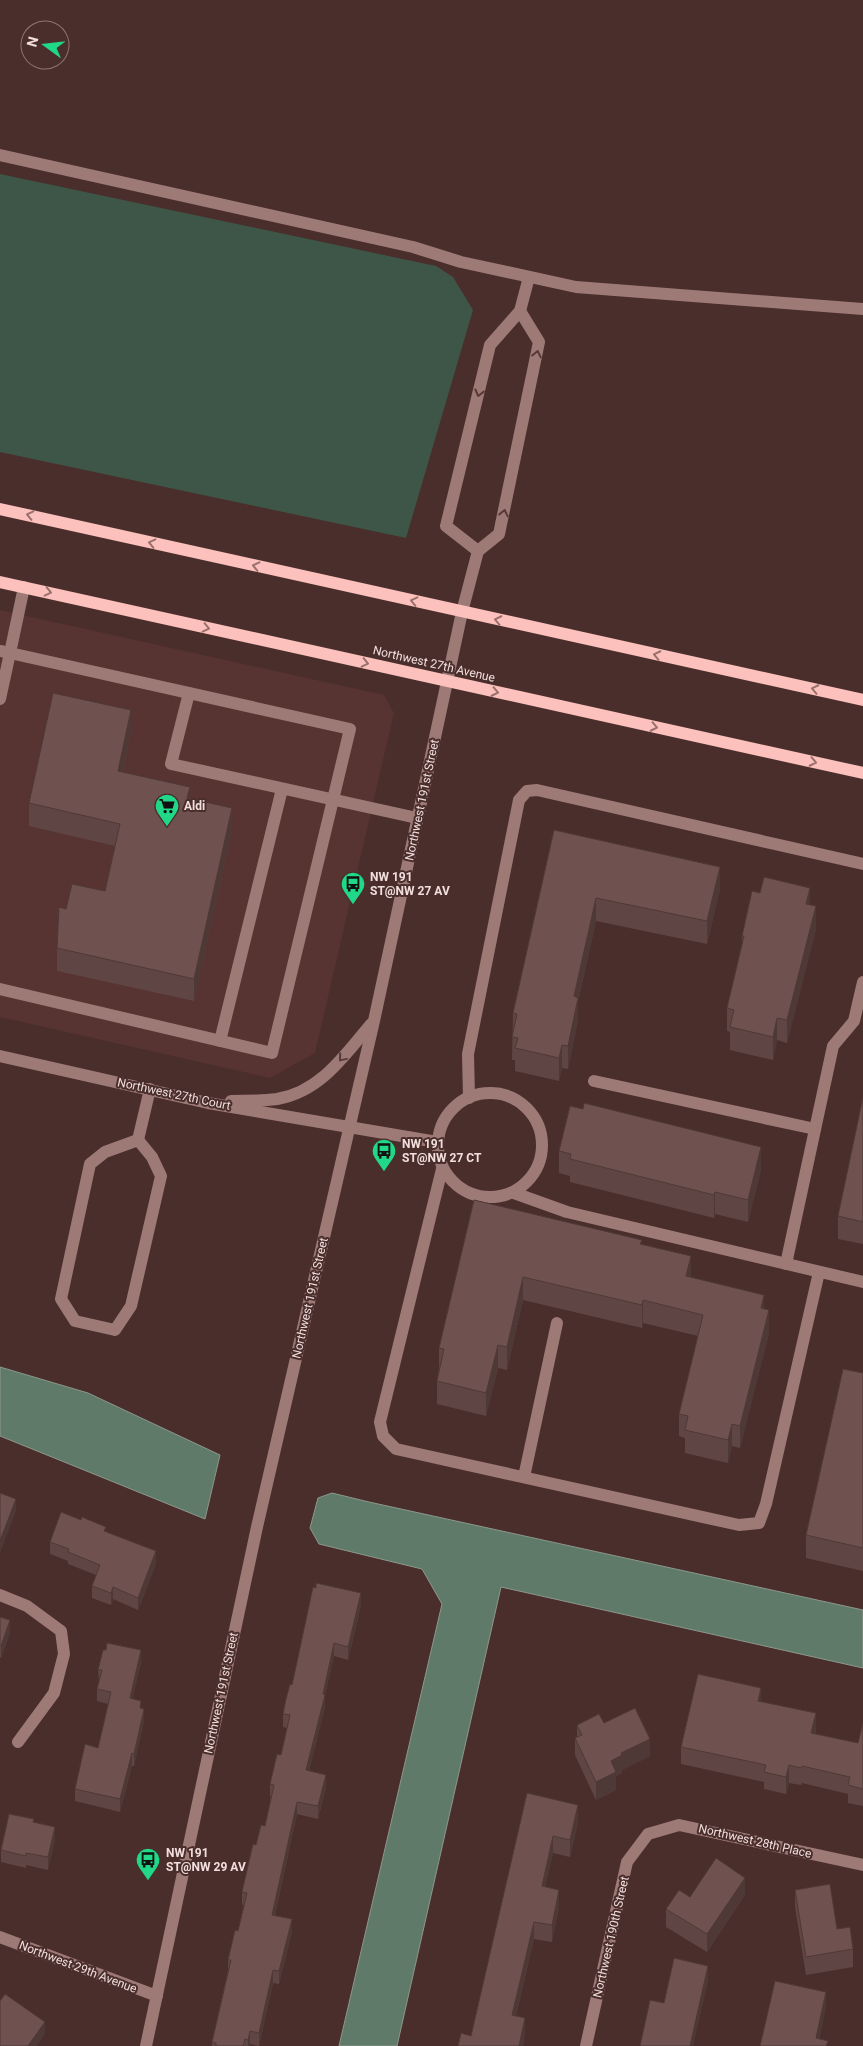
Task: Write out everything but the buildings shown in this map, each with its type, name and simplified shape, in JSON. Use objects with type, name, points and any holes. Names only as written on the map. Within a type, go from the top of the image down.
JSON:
[{"type":"main road","points":[[0,509],[863,700]]},
{"type":"main road","name":"Northwest 27th Avenue","points":[[0,582],[863,773]]},
{"type":"street","points":[[0,154],[404,245],[461,262],[576,286],[863,310]]},
{"type":"street","points":[[520,311],[539,342],[499,534],[478,550],[446,526],[490,345],[520,311],[529,277]]},
{"type":"street","name":"Northwest 191st Street","points":[[146,2046],[257,1527],[374,1021],[462,612],[478,550]]},
{"type":"street","points":[[0,699],[5,652],[24,587]]},
{"type":"street","points":[[0,990],[272,1053],[350,728],[5,652]]},
{"type":"street","points":[[189,693],[171,764],[418,818]]},
{"type":"street","points":[[220,1041],[282,789]]},
{"type":"street","points":[[469,1098],[468,1054],[518,800],[527,791],[537,790],[863,864]]},
{"type":"street","points":[[786,1264],[833,1046],[858,1022],[863,982]]},
{"type":"street","points":[[208,1103],[278,1099],[305,1090],[331,1071],[374,1021]]},
{"type":"street","name":"Northwest 27th Court","points":[[0,1056],[208,1103],[437,1142]]},
{"type":"street","points":[[594,1081],[815,1129]]},
{"type":"street","points":[[138,1140],[150,1089]]},
{"type":"street","points":[[480,1094],[501,1095],[517,1099],[540,1126],[544,1142],[540,1160],[530,1180],[514,1193],[497,1196],[483,1195],[464,1190],[442,1169],[437,1154],[437,1142],[443,1123],[453,1108],[469,1098],[480,1094]]},
{"type":"street","points":[[138,1140],[152,1157],[161,1176],[131,1306],[115,1330],[75,1322],[61,1298],[90,1164],[105,1152],[138,1140]]},
{"type":"street","points":[[442,1169],[380,1422],[383,1436],[396,1449],[739,1525],[759,1523],[766,1504],[819,1272]]},
{"type":"street","points":[[514,1193],[567,1212],[863,1282]]},
{"type":"street","points":[[524,1477],[557,1323]]},
{"type":"street","points":[[0,1595],[28,1606],[61,1631],[64,1654],[54,1693],[18,1742]]},
{"type":"street","name":"Northwest 28th Place","points":[[648,1834],[679,1825],[863,1866]]},
{"type":"street","name":"Northwest 190th Street","points":[[586,2046],[628,1862],[648,1834]]},
{"type":"street","name":"Northwest 29th Avenue","points":[[0,1938],[157,1996]]},
{"type":"shaded area","points":[[0,174],[436,266],[453,277],[473,310],[406,538],[0,452]]},
{"type":"shaded area","points":[[0,610],[384,695],[394,713],[315,1053],[270,1078],[0,1017]]},
{"type":"shaded area","points":[[0,1367],[88,1393],[220,1455],[205,1519],[0,1436]]},
{"type":"shaded area","points":[[332,1493],[863,1610],[863,1668],[501,1587],[397,2046],[339,2046],[442,1604],[422,1569],[319,1544],[310,1528],[318,1498]]},
{"type":"place","name":"Aldi","points":[[167,827]]},
{"type":"place","name":"NW 191 ST@NW 27 AV","points":[[353,905]]},
{"type":"place","name":"NW 191 ST@NW 27 CT","points":[[384,1172]]},
{"type":"place","name":"NW 191 ST@NW 29 AV","points":[[148,1881]]}]
